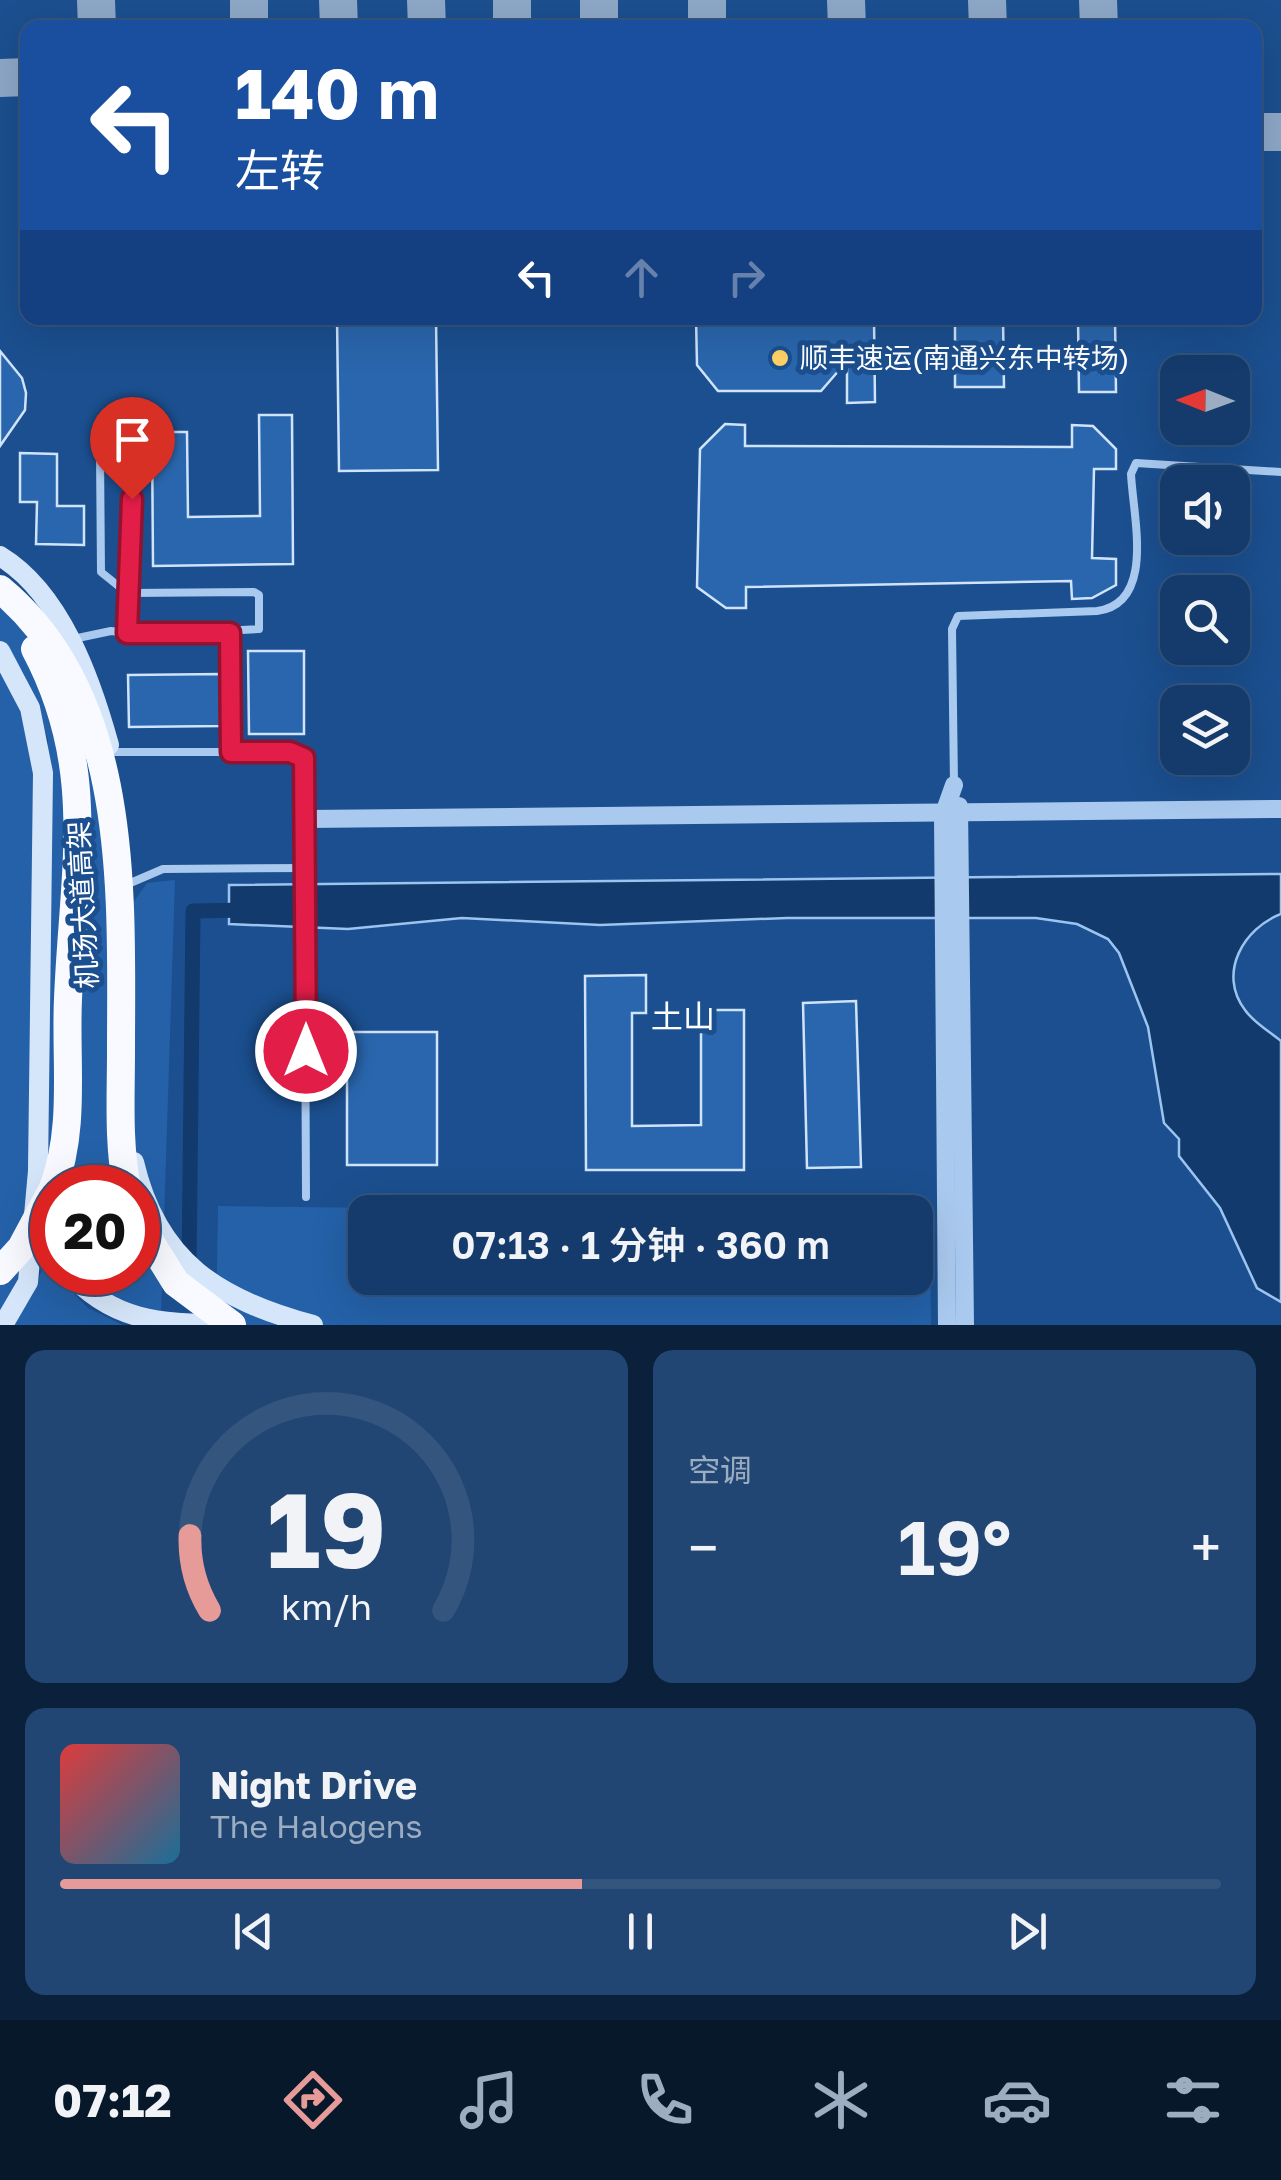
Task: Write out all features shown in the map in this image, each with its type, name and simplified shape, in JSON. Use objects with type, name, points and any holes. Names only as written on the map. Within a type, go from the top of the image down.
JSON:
[{"type":"highway","points":[[4,593],[54,689],[79,786],[80,844],[68,998],[67,1115],[53,1165]]},
{"type":"highway","name":"机场大道高架","points":[[4,593],[36,622],[64,664],[90,728],[107,793],[120,896],[124,1165]]},
{"type":"highway","points":[[0,1271],[21,1248],[30,1226]]},
{"type":"highway","points":[[160,1257],[176,1283],[231,1325]]},
{"type":"main road","points":[[0,556],[36,588],[69,641],[98,706],[110,752],[128,884],[133,1157],[144,1206],[167,1241],[210,1284],[245,1304],[313,1325]]},
{"type":"main road","points":[[0,651],[30,708],[43,772],[48,1165]]},
{"type":"main road","points":[[3,1325],[30,1272]]},
{"type":"main road","points":[[89,1295],[128,1316],[168,1323],[231,1325]]},
{"type":"street","points":[[947,1325],[943,870],[954,785]]},
{"type":"street","points":[[306,819],[1281,809]]},
{"type":"street","points":[[952,815],[963,870],[966,1325]]},
{"type":"lane","points":[[127,633],[127,593],[132,577],[131,421]]},
{"type":"lane","points":[[69,641],[90,633],[230,633],[259,629],[258,595],[254,592],[127,593],[102,572],[100,453]]},
{"type":"lane","points":[[954,785],[952,629],[958,616],[1096,611],[1119,605],[1128,598],[1135,573],[1131,474],[1136,463],[1281,472]]},
{"type":"lane","points":[[230,633],[231,752]]},
{"type":"lane","points":[[110,752],[301,755],[306,766],[306,1197]]},
{"type":"lane","points":[[128,884],[163,868],[306,868]]},
{"type":"shaded area","points":[[0,598],[49,653],[132,904],[147,883],[175,880],[161,1314],[126,1307],[108,1295],[160,1295],[160,1165],[45,1163],[48,740],[24,674],[0,641]]},
{"type":"shaded area","points":[[0,670],[29,730],[37,774],[28,1260],[0,1318]]},
{"type":"shaded area","points":[[1281,874],[1281,914],[1246,941],[1234,967],[1234,981],[1237,996],[1248,1014],[1281,1041],[1281,1302],[1257,1288],[1220,1208],[1179,1156],[1179,1139],[1164,1123],[1148,1027],[1119,953],[1108,939],[1077,924],[1036,918],[787,918],[600,925],[462,918],[348,929],[229,924],[229,885]]},
{"type":"shaded area","points":[[218,1206],[348,1208],[348,1295],[931,1295],[931,1325],[216,1325]]},
{"type":"shaded area","points":[[32,1295],[75,1295],[88,1308],[123,1325],[13,1325]]},
{"type":"building","points":[[337,325],[436,325],[438,470],[339,471]]},
{"type":"building","points":[[696,325],[874,325],[875,402],[847,403],[847,361],[821,391],[718,391],[697,365]]},
{"type":"building","points":[[955,325],[1003,325],[1004,387],[955,387]]},
{"type":"building","points":[[1078,325],[1115,325],[1116,392],[1079,392]]},
{"type":"building","points":[[0,351],[22,378],[26,393],[25,410],[0,446]]},
{"type":"building","points":[[259,415],[292,415],[293,564],[153,566],[152,432],[187,432],[188,517],[260,516]]},
{"type":"building","points":[[725,424],[745,425],[745,446],[1072,447],[1072,425],[1093,426],[1116,449],[1116,469],[1094,469],[1092,558],[1116,559],[1116,585],[1092,598],[1072,599],[1071,581],[746,587],[746,608],[726,608],[697,587],[700,449]]},
{"type":"building","points":[[20,453],[57,454],[57,506],[84,506],[84,545],[36,544],[37,502],[20,502]]},
{"type":"building","points":[[248,651],[304,651],[304,734],[249,734]]},
{"type":"building","points":[[221,674],[222,726],[129,727],[128,675]]},
{"type":"building","points":[[646,975],[646,1013],[632,1013],[632,1126],[701,1125],[701,1010],[744,1010],[744,1170],[586,1170],[585,976]]},
{"type":"building","points":[[856,1001],[861,1167],[807,1168],[803,1003]]},
{"type":"building","points":[[347,1032],[437,1032],[437,1165],[347,1165]]},
{"type":"waterway","points":[[189,1268],[193,911],[247,910]]},
{"type":"taxiway","points":[[96,0],[97,20]]},
{"type":"taxiway","points":[[249,0],[249,20]]},
{"type":"taxiway","points":[[338,0],[339,20]]},
{"type":"taxiway","points":[[426,0],[427,20]]},
{"type":"taxiway","points":[[512,0],[512,20]]},
{"type":"taxiway","points":[[599,0],[599,20]]},
{"type":"taxiway","points":[[707,0],[707,20]]},
{"type":"taxiway","points":[[846,0],[847,20]]},
{"type":"taxiway","points":[[987,0],[988,20]]},
{"type":"taxiway","points":[[1098,0],[1099,20]]},
{"type":"taxiway","points":[[0,78],[20,77]]},
{"type":"taxiway","points":[[1262,132],[1281,132]]},
{"type":"place","name":"顺丰速运(南通兴东中转场)","points":[[780,358]]},
{"type":"district","name":"土山","points":[[683,1017]]},
{"type":"route","points":[[132,499],[127,633],[230,633],[231,752],[290,752],[304,758],[306,1051]]}]
